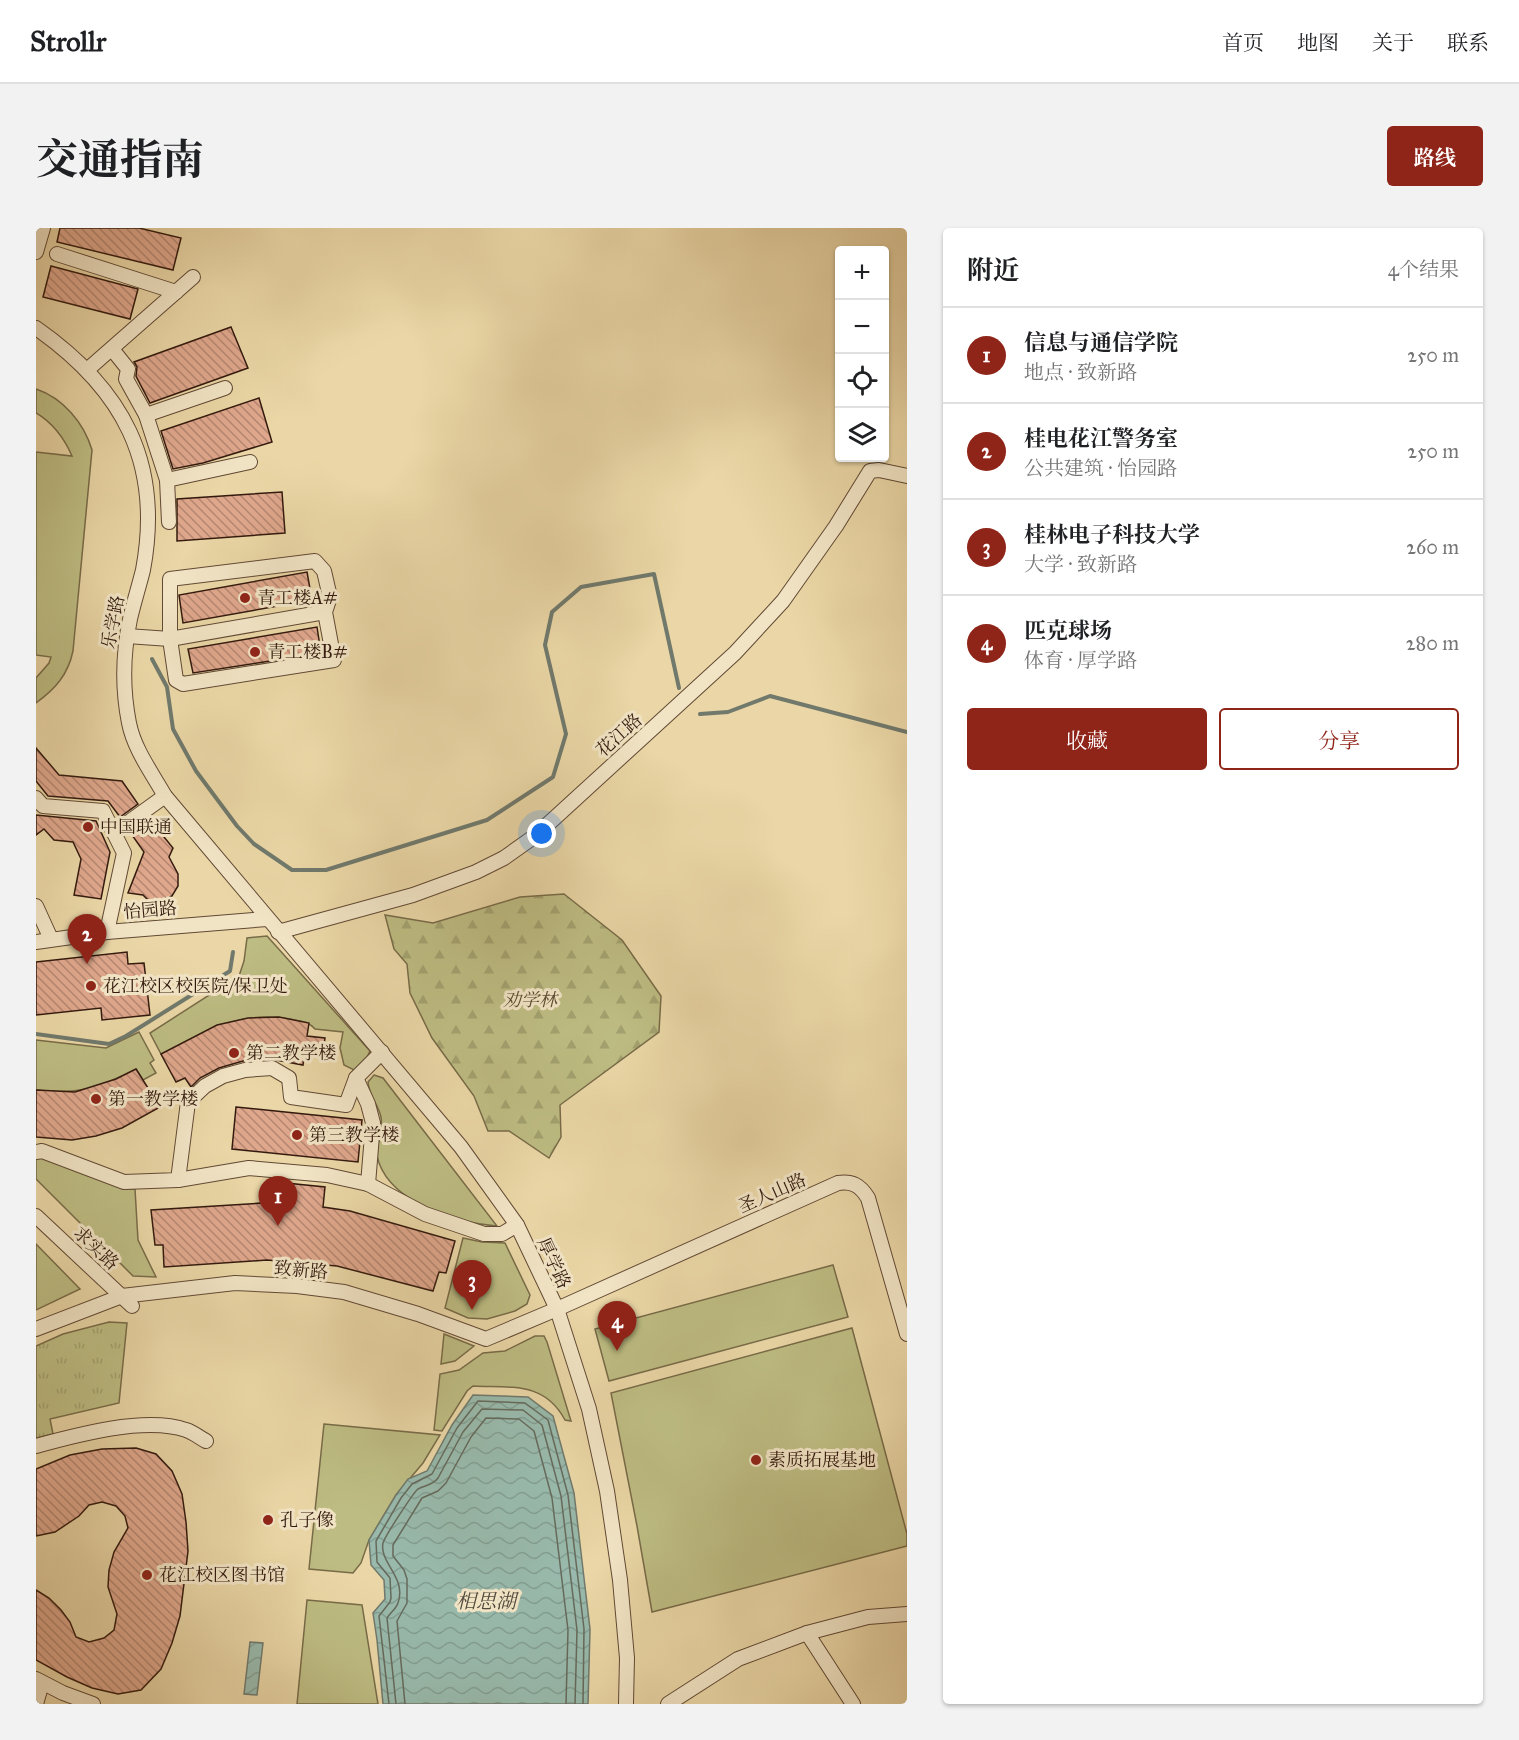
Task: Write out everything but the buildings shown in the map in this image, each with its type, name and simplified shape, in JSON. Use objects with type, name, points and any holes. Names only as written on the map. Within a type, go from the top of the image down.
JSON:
[{"type":"street","points":[[36,252],[42,228]]},
{"type":"street","points":[[57,254],[176,292]]},
{"type":"street","points":[[87,370],[193,277]]},
{"type":"street","name":"乐学路","points":[[36,328],[54,340],[103,387],[117,406],[128,427],[143,470],[147,541],[124,658],[129,724],[143,759],[165,796],[267,919]]},
{"type":"street","points":[[112,349],[128,369],[126,379],[146,415],[167,480],[169,522]]},
{"type":"street","points":[[146,415],[225,388]]},
{"type":"street","points":[[167,480],[250,462]]},
{"type":"street","name":"花江路","points":[[278,932],[412,895],[476,872],[504,858],[535,836],[735,653],[783,601],[836,526],[870,471],[907,476]]},
{"type":"street","points":[[315,561],[324,571],[330,597],[326,612],[334,660],[183,684],[176,680],[170,639],[170,579],[315,561]]},
{"type":"street","points":[[127,636],[170,639],[326,612]]},
{"type":"street","points":[[115,832],[165,796]]},
{"type":"street","points":[[36,798],[43,806],[103,811],[115,832],[124,853],[107,932]]},
{"type":"street","points":[[36,906],[51,939]]},
{"type":"street","name":"厚学路","points":[[267,919],[382,1052],[460,1147],[517,1225],[557,1309],[589,1409],[607,1491],[620,1580],[627,1658],[626,1704]]},
{"type":"street","name":"怡园路","points":[[36,942],[107,932],[267,919]]},
{"type":"street","points":[[178,1180],[188,1102],[205,1086],[223,1076],[245,1070],[272,1068],[289,1078],[291,1097],[346,1106],[356,1078],[382,1052]]},
{"type":"street","points":[[356,1078],[368,1104],[373,1123],[369,1146],[368,1184]]},
{"type":"street","points":[[36,1152],[42,1151],[124,1182],[178,1180],[249,1168],[327,1175],[368,1184],[425,1214],[484,1234],[502,1234],[517,1225]]},
{"type":"street","name":"圣人山路","points":[[557,1309],[838,1184],[848,1182],[862,1189],[868,1198],[907,1334]]},
{"type":"street","name":"求实路","points":[[36,1216],[127,1301]]},
{"type":"street","name":"致新路","points":[[36,1329],[127,1301],[235,1283],[297,1286],[344,1292],[418,1314],[486,1339],[557,1309]]},
{"type":"street","points":[[36,1446],[92,1432],[134,1426],[162,1426],[186,1430],[206,1441]]},
{"type":"street","points":[[668,1704],[738,1659],[807,1633],[868,1617],[907,1614]]},
{"type":"street","points":[[807,1633],[853,1704]]},
{"type":"street","points":[[36,1704],[39,1681],[93,1704]]},
{"type":"green space","points":[[36,389],[55,399],[71,413],[84,430],[92,450],[73,651],[60,681],[36,703],[36,678],[49,663],[51,657],[36,655],[36,452],[72,456],[48,421],[36,413]]},
{"type":"green space","name":"劝学林","points":[[564,894],[622,940],[661,996],[659,1032],[560,1105],[561,1137],[549,1158],[509,1131],[488,1131],[474,1096],[432,1038],[410,993],[407,964],[394,949],[385,915],[433,923],[520,897]]},
{"type":"green space","points":[[267,936],[370,1051],[364,1063],[354,1070],[344,1065],[340,1048],[343,1032],[315,1029],[304,1022],[272,1017],[238,1020],[223,1025],[161,1054],[150,1033],[239,976],[244,961],[247,938]]},
{"type":"green space","points":[[139,1032],[154,1060],[150,1063],[156,1073],[143,1080],[136,1069],[111,1081],[76,1091],[36,1090],[36,1040],[106,1048]]},
{"type":"green space","points":[[374,1075],[383,1078],[497,1226],[464,1221],[429,1209],[398,1190],[387,1177],[377,1157],[382,1123],[368,1082]]},
{"type":"green space","points":[[42,1157],[124,1189],[135,1189],[138,1240],[156,1277],[133,1276],[36,1179],[36,1158]]},
{"type":"green space","points":[[463,1238],[505,1243],[530,1295],[527,1304],[515,1311],[487,1319],[468,1318],[445,1308]]},
{"type":"green space","points":[[36,1244],[80,1289],[36,1310]]},
{"type":"green space","points":[[833,1265],[848,1317],[609,1381],[595,1329]]},
{"type":"green space","points":[[109,1322],[127,1323],[119,1403],[50,1419],[53,1434],[36,1438],[36,1346],[63,1334]]},
{"type":"green space","name":"素质拓展基地","points":[[852,1328],[907,1534],[907,1546],[652,1612],[611,1393]]},
{"type":"green space","points":[[444,1334],[474,1346],[455,1361],[441,1364]]},
{"type":"green space","points":[[535,1336],[544,1336],[547,1342],[571,1421],[565,1420],[557,1407],[537,1393],[513,1387],[473,1386],[467,1391],[442,1431],[434,1430],[440,1374],[459,1370],[483,1353],[505,1351]]},
{"type":"green space","points":[[324,1424],[440,1435],[423,1463],[396,1495],[369,1540],[361,1563],[353,1573],[309,1569]]},
{"type":"green space","points":[[307,1600],[362,1605],[378,1704],[297,1704]]},
{"type":"water","name":"相思湖","points":[[473,1395],[528,1397],[553,1416],[574,1493],[590,1629],[588,1704],[383,1704],[373,1613],[385,1599],[384,1580],[371,1565],[369,1540],[408,1479],[427,1471],[452,1425]]},
{"type":"water","points":[[250,1642],[263,1643],[257,1695],[244,1694]]},
{"type":"waterway","points":[[152,659],[167,687],[173,729],[196,771],[237,826],[254,844],[292,870],[326,870],[487,820],[553,777],[566,734],[545,645],[552,612],[581,587],[654,574],[679,688]]},
{"type":"waterway","points":[[700,714],[728,712],[770,696],[907,732]]},
{"type":"waterway","points":[[36,1034],[109,1044],[126,1036],[230,971],[233,952]]},
{"type":"place","name":"青工楼A#","points":[[245,598]]},
{"type":"place","name":"青工楼B#","points":[[255,652]]},
{"type":"place","name":"中国联通","points":[[88,827]]},
{"type":"place","name":"桂电花江警务室","points":[[87,964]]},
{"type":"place","name":"花江校区校医院/保卫处","points":[[91,986]]},
{"type":"place","name":"第二教学楼","points":[[234,1053]]},
{"type":"place","name":"第一教学楼","points":[[96,1099]]},
{"type":"place","name":"第三教学楼","points":[[297,1135]]},
{"type":"place","name":"信息与通信学院","points":[[278,1226]]},
{"type":"place","name":"桂林电子科技大学","points":[[472,1310]]},
{"type":"place","name":"匹克球场","points":[[617,1351]]},
{"type":"place","name":"素质拓展基地","points":[[756,1460]]},
{"type":"place","name":"孔子像","points":[[268,1520]]},
{"type":"place","name":"花江校区图书馆","points":[[147,1575]]}]
